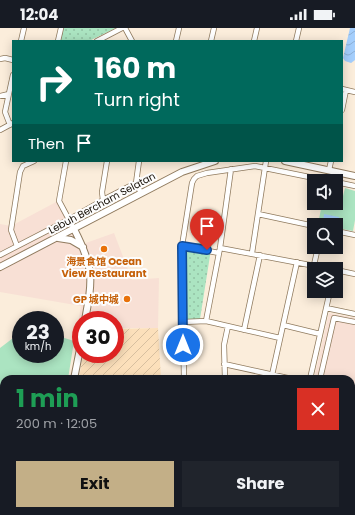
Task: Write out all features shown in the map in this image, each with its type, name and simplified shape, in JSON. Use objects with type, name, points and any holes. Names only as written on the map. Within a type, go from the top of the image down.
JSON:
[{"type":"street","points":[[21,40],[24,28]]},
{"type":"street","points":[[58,40],[62,28]]},
{"type":"street","points":[[99,40],[124,28],[131,40]]},
{"type":"street","points":[[176,40],[179,28]]},
{"type":"street","points":[[211,40],[214,28]]},
{"type":"street","points":[[254,40],[257,28]]},
{"type":"street","points":[[296,40],[299,28]]},
{"type":"street","points":[[0,59],[4,58],[12,60]]},
{"type":"street","points":[[0,130],[12,124],[5,113],[12,80]]},
{"type":"street","points":[[343,100],[344,90],[355,92]]},
{"type":"street","points":[[0,96],[9,94]]},
{"type":"street","points":[[17,246],[11,230],[20,172],[23,166],[32,162]]},
{"type":"street","points":[[66,162],[59,200],[83,247],[90,268],[91,289],[87,311]]},
{"type":"street","points":[[103,200],[102,192],[107,162]]},
{"type":"street","points":[[139,162],[136,183],[141,193]]},
{"type":"street","name":"Lebuh Bercham Selatan","points":[[0,267],[182,172],[212,162]]},
{"type":"street","points":[[252,253],[266,162]]},
{"type":"street","points":[[290,162],[355,176]]},
{"type":"street","points":[[329,170],[331,162]]},
{"type":"street","points":[[184,375],[182,246],[192,183],[194,179],[197,176],[207,173],[255,166],[307,177]]},
{"type":"street","points":[[206,321],[219,250],[231,169]]},
{"type":"street","points":[[0,255],[136,183]]},
{"type":"street","points":[[343,183],[355,186]]},
{"type":"street","points":[[258,214],[307,224]]},
{"type":"street","points":[[343,232],[355,235]]},
{"type":"street","points":[[58,238],[72,240],[83,247]]},
{"type":"street","points":[[182,246],[252,253],[307,264]]},
{"type":"street","points":[[244,330],[260,255]]},
{"type":"street","points":[[224,364],[272,375],[297,262]]},
{"type":"street","points":[[343,271],[355,274]]},
{"type":"street","points":[[311,375],[328,298]]},
{"type":"street","points":[[326,308],[355,314]]},
{"type":"street","points":[[321,375],[334,318],[355,322]]},
{"type":"street","points":[[183,322],[206,321],[280,338]]},
{"type":"street","points":[[283,325],[320,334]]},
{"type":"street","points":[[225,375],[224,345],[228,326]]},
{"type":"street","points":[[322,327],[331,329]]},
{"type":"street","points":[[75,375],[77,363]]},
{"type":"shaded area","points":[[58,201],[83,244],[114,233],[132,280],[159,278],[158,328],[124,328],[124,311],[80,311],[81,306],[0,292],[0,224],[11,226]]},
{"type":"shaded area","points":[[329,313],[355,318],[355,375],[315,375]]},
{"type":"shaded area","points":[[158,328],[161,375],[80,375],[82,363],[124,363],[124,329]]},
{"type":"green space","points":[[63,28],[116,28],[91,40],[60,40]]},
{"type":"green space","points":[[345,188],[355,191],[355,220],[353,231],[343,229],[343,218],[319,218],[321,210],[343,210],[343,196]]},
{"type":"green space","points":[[186,243],[212,243],[200,319],[185,321]]},
{"type":"green space","points":[[64,338],[72,340],[72,354],[69,375],[0,375],[0,348],[12,339],[12,363],[64,363]]},
{"type":"water","points":[[350,28],[355,28],[355,60],[351,63],[345,61],[343,58]]},
{"type":"water","points":[[324,214],[339,217],[339,218],[324,218]]},
{"type":"place","name":"海景食馆 Ocean View Restaurant","points":[[104,249]]},
{"type":"place","name":"GP 城中城","points":[[127,299]]},
{"type":"route","points":[[183,345],[182,246],[207,250]]}]
